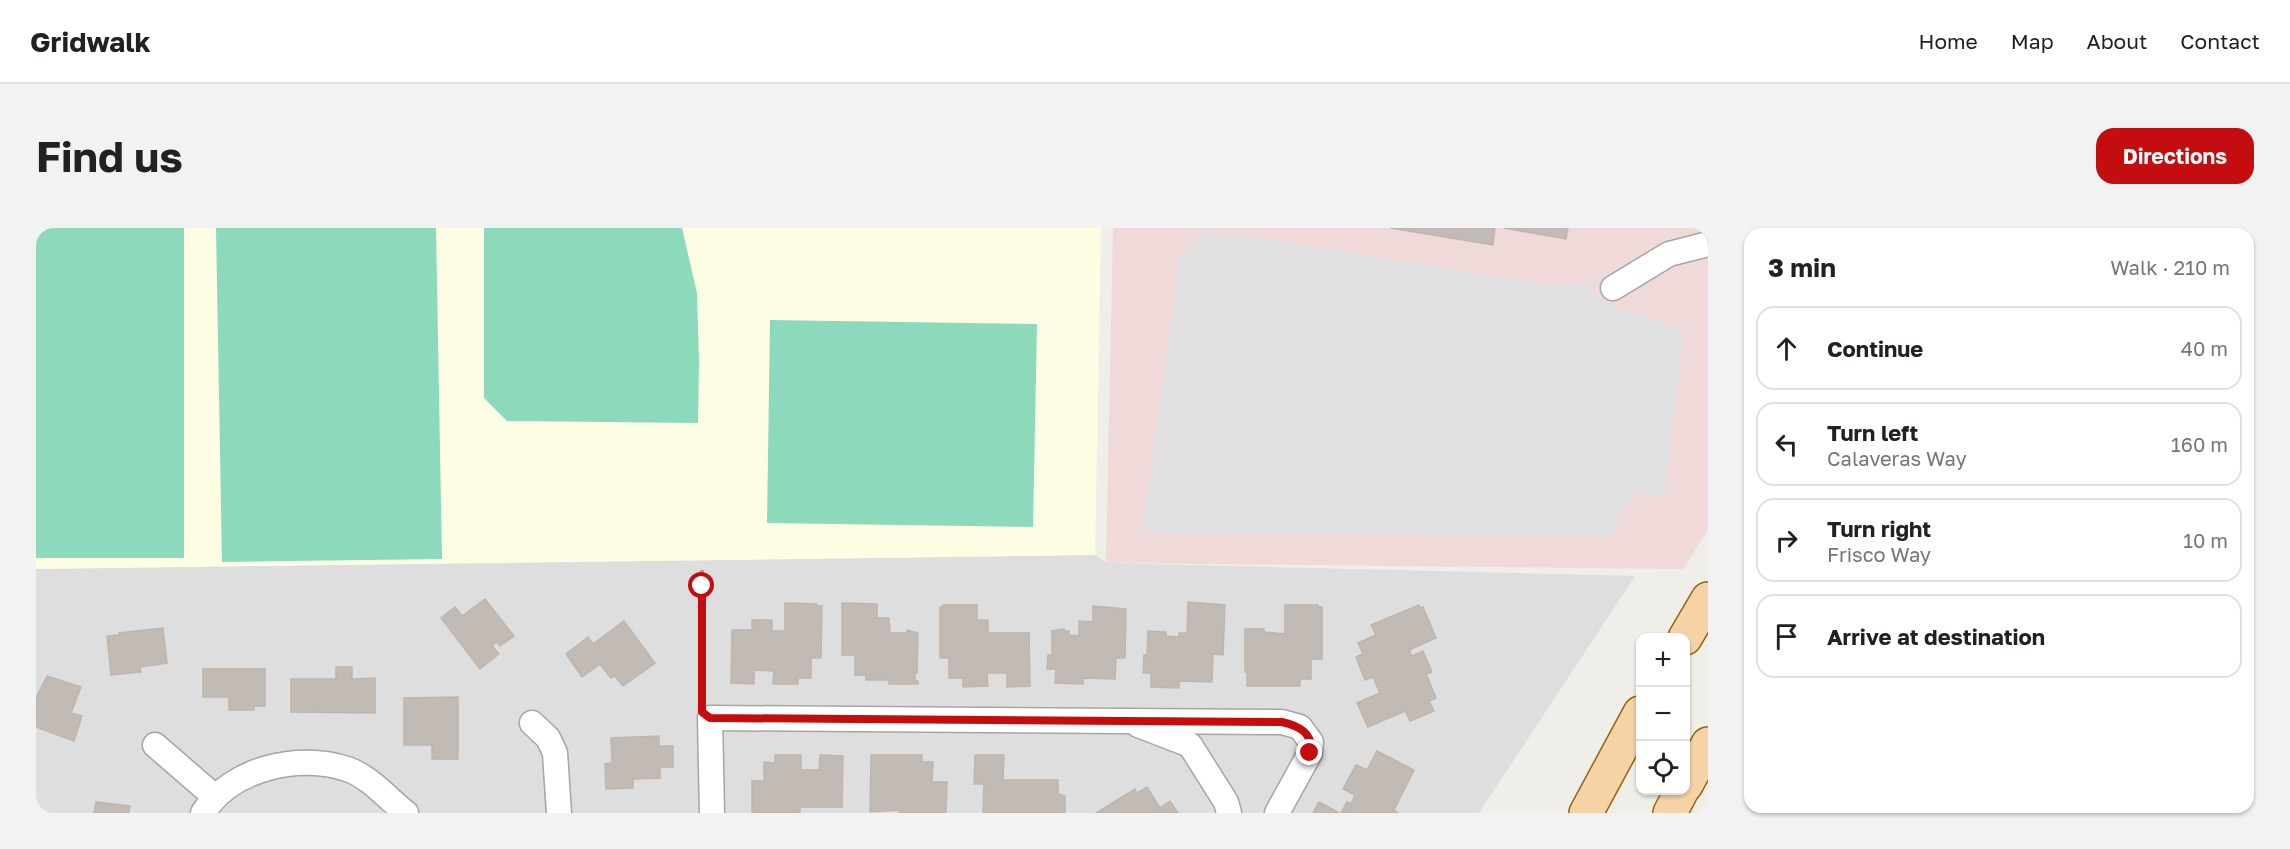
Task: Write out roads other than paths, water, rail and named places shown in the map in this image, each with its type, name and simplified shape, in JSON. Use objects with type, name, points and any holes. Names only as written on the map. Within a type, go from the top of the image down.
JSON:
[{"type":"main road","points":[[1688,633],[1708,599]]},
{"type":"main road","points":[[1586,813],[1636,722]]},
{"type":"main road","points":[[1690,777],[1708,744]]},
{"type":"main road","points":[[1670,813],[1679,795]]},
{"type":"street","points":[[1613,288],[1669,254],[1708,244]]},
{"type":"street","points":[[712,813],[710,718],[1125,719],[1282,722],[1296,725],[1304,731],[1311,742],[1310,753],[1277,813]]},
{"type":"street","points":[[1125,719],[1190,745],[1226,802],[1229,813]]},
{"type":"street","points":[[532,723],[548,738],[555,753],[559,813]]},
{"type":"street","points":[[155,745],[209,805],[226,788],[252,774],[292,763],[322,764],[349,769],[364,778],[406,813]]}]
